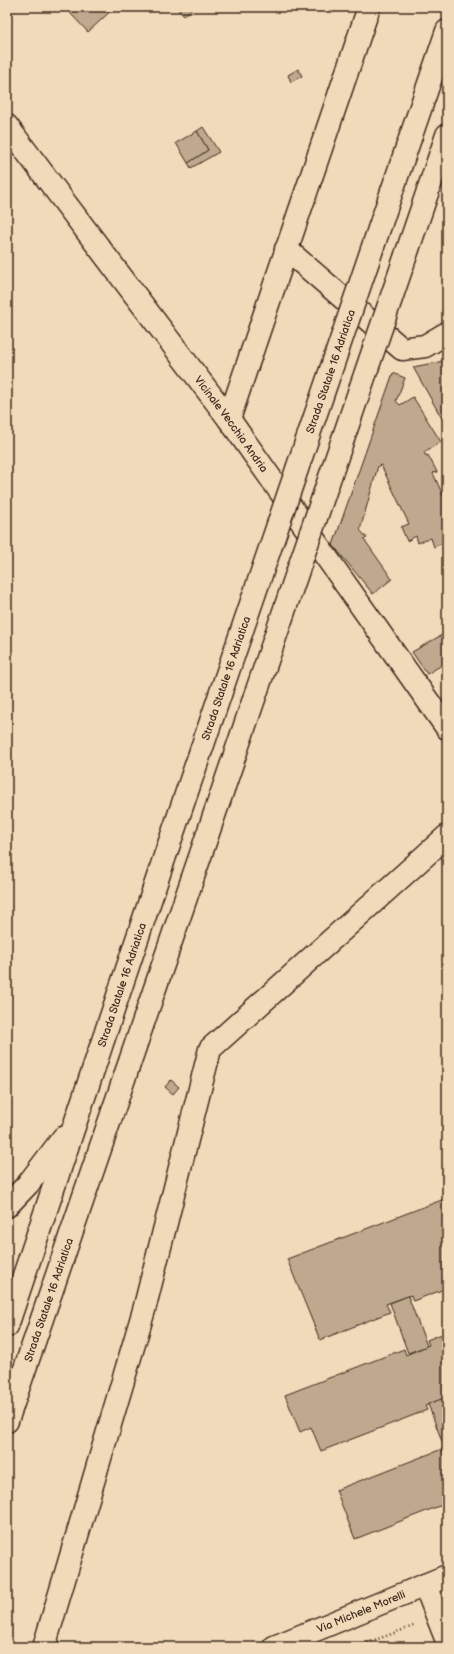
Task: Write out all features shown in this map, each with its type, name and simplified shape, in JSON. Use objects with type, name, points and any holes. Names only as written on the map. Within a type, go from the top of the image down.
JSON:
[{"type":"main road","points":[[228,419],[369,7]]},
{"type":"main road","name":"Strada Statale 16 Adriatica","points":[[7,1326],[165,856],[447,31]]},
{"type":"main road","name":"Vicinale Vecchia Andria","points":[[7,126],[228,419],[447,728]]},
{"type":"main road","name":"Strada Statale 16 Adriatica","points":[[7,1421],[447,135]]},
{"type":"main road","points":[[286,249],[402,349],[425,346],[447,333]]},
{"type":"main road","points":[[44,1647],[144,1310],[210,1049],[447,836]]},
{"type":"main road","points":[[7,1206],[28,1184],[74,1124]]},
{"type":"main road","name":"Via Michele Morelli","points":[[274,1647],[447,1576]]},
{"type":"main road","points":[[425,1585],[447,1641]]},
{"type":"path","points":[[356,1647],[438,1617]]},
{"type":"building","points":[[76,7],[115,7],[88,32],[70,13]]},
{"type":"building","points":[[176,7],[194,7],[184,16]]},
{"type":"building","points":[[298,69],[302,76],[291,82],[288,75]]},
{"type":"building","points":[[203,127],[219,152],[191,168],[188,163],[208,150],[197,131]]},
{"type":"building","points":[[197,131],[208,150],[188,163],[176,143]]},
{"type":"building","points":[[447,359],[447,423],[445,424],[413,367]]},
{"type":"building","points":[[393,373],[405,378],[396,401],[400,405],[413,397],[441,442],[424,452],[426,456],[428,455],[437,472],[433,473],[445,500],[447,499],[447,544],[446,541],[434,547],[431,538],[418,543],[416,536],[407,541],[401,527],[409,524],[381,465],[378,466],[360,530],[367,538],[364,539],[392,579],[373,594],[333,545]]},
{"type":"building","points":[[447,632],[447,662],[427,674],[412,652]]},
{"type":"building","points":[[171,1080],[179,1087],[173,1094],[165,1087]]},
{"type":"building","points":[[447,1198],[447,1288],[413,1301],[411,1295],[386,1304],[390,1312],[320,1340],[287,1259]]},
{"type":"building","points":[[408,1296],[427,1346],[408,1353],[390,1303]]},
{"type":"building","points":[[447,1332],[447,1397],[425,1406],[427,1410],[321,1451],[311,1427],[300,1432],[285,1395],[404,1349],[406,1355],[429,1345],[427,1340]]},
{"type":"building","points":[[447,1397],[447,1452],[446,1452],[428,1404]]},
{"type":"building","points":[[442,1449],[443,1453],[447,1452],[447,1503],[355,1539],[336,1490]]}]
